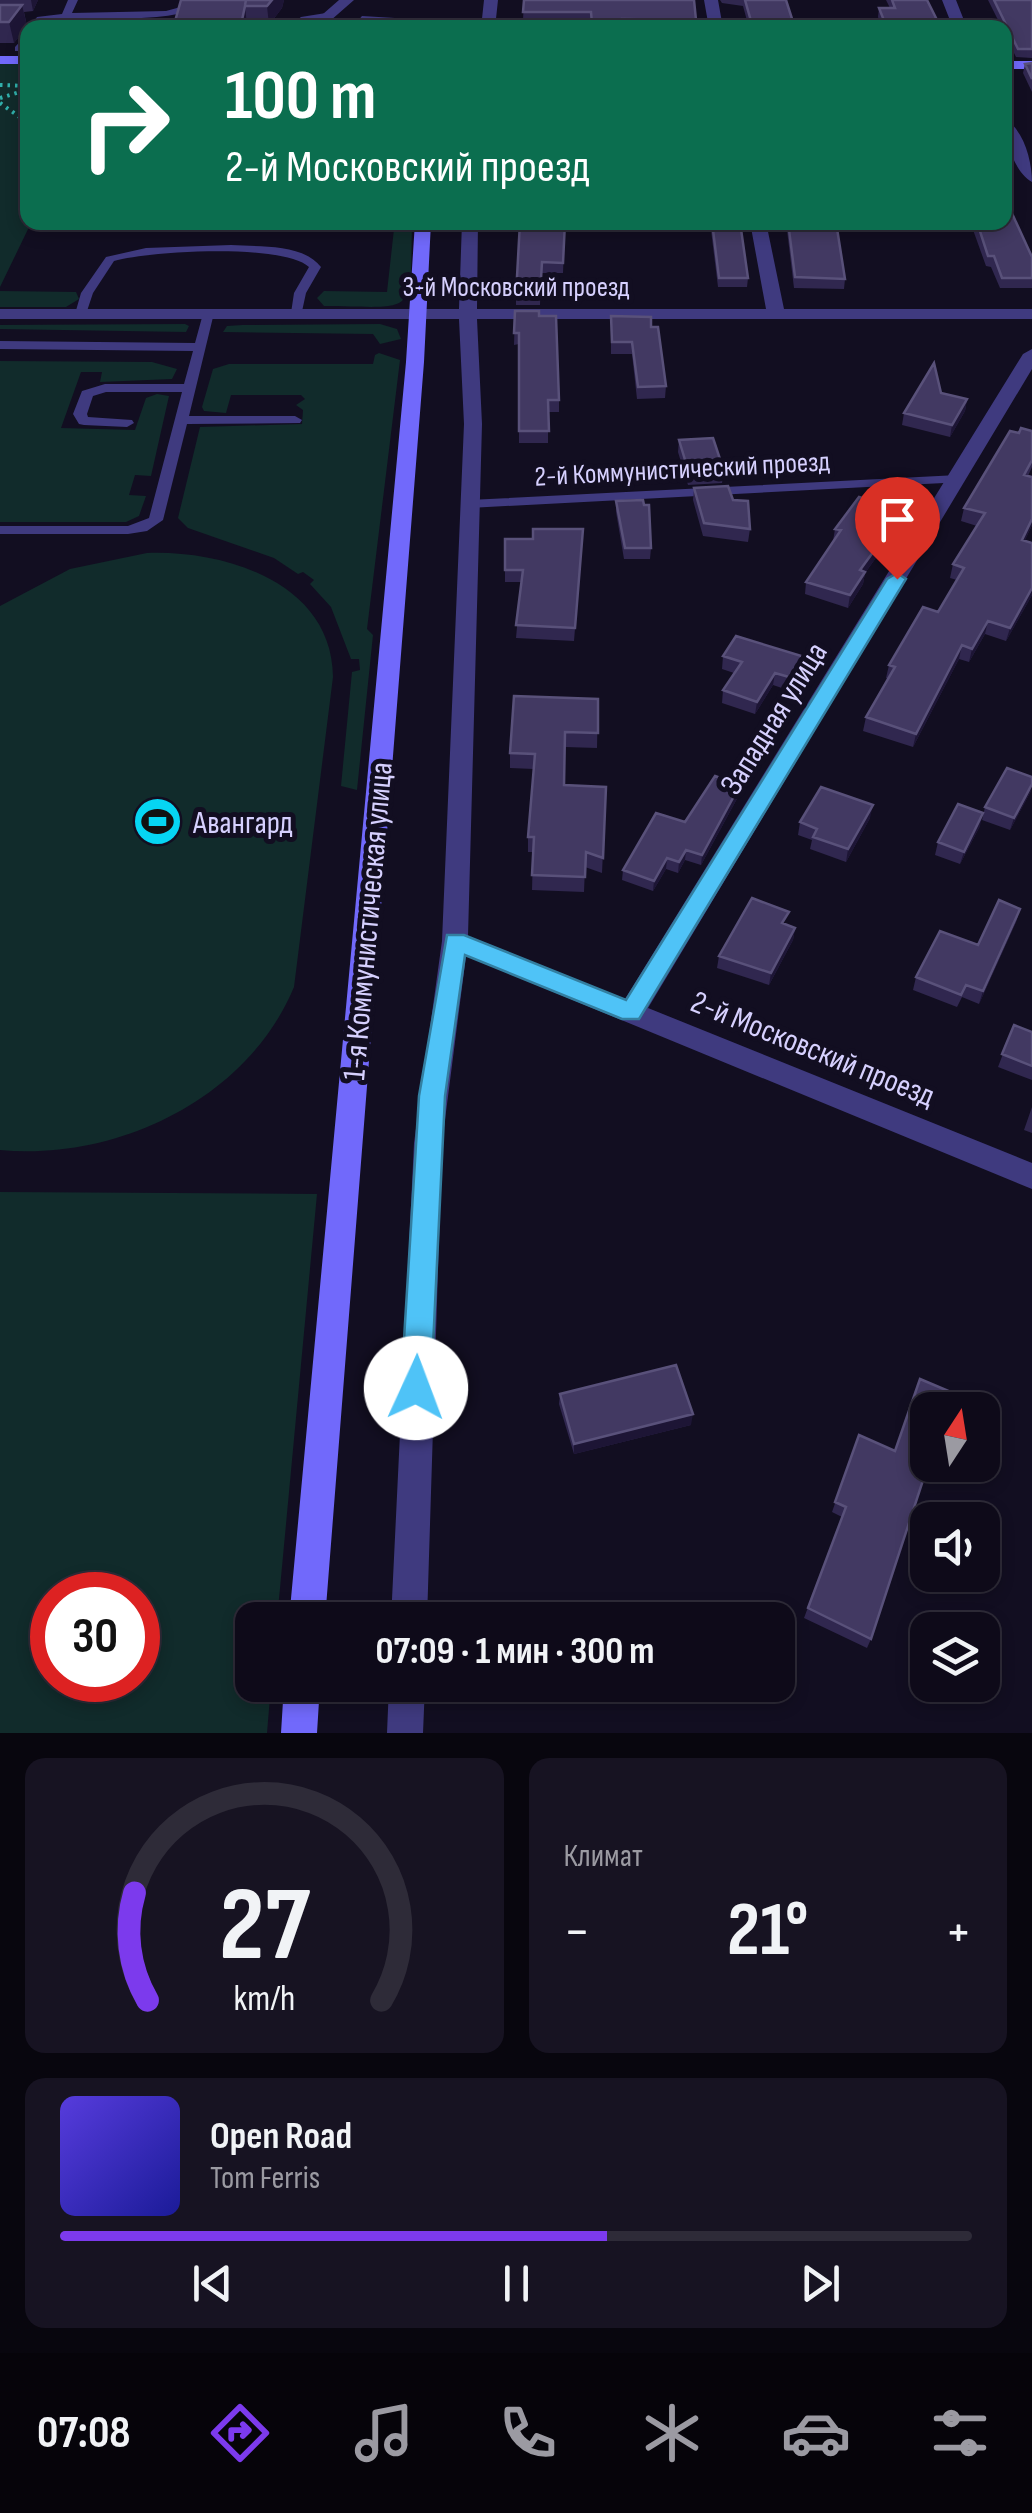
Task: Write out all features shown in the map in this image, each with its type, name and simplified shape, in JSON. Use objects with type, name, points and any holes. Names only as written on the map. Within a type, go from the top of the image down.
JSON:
[{"type":"street","points":[[322,20],[347,0]]},
{"type":"street","points":[[1012,136],[1032,177]]},
{"type":"street","name":"1-я Коммунистическая улица","points":[[309,1602],[423,230]]},
{"type":"street","points":[[409,1602],[428,1143],[455,942],[473,402],[468,314],[470,230]]},
{"type":"street","points":[[760,230],[776,314]]},
{"type":"street","name":"3-й Московский проезд","points":[[0,314],[1032,314]]},
{"type":"street","name":"Западная улица","points":[[631,1012],[1032,354]]},
{"type":"street","name":"2-й Московский проезд","points":[[455,942],[1032,1176]]},
{"type":"street","points":[[298,1733],[301,1702]]},
{"type":"street","points":[[405,1733],[406,1702]]},
{"type":"lane","points":[[66,16],[73,0]]},
{"type":"lane","points":[[45,20],[166,14],[216,0]]},
{"type":"lane","points":[[302,20],[326,16]]},
{"type":"lane","points":[[361,20],[415,20]]},
{"type":"lane","points":[[81,314],[87,293],[110,259],[139,250],[292,253],[315,267],[300,292],[297,313]]},
{"type":"lane","points":[[0,530],[128,530],[152,524],[158,516],[208,314]]},
{"type":"lane","points":[[0,345],[200,348]]},
{"type":"lane","points":[[127,423],[84,421],[80,416],[86,394],[105,388],[189,388]]},
{"type":"lane","points":[[181,420],[295,420]]},
{"type":"lane","name":"2-й Коммунистический проезд","points":[[469,504],[958,479]]},
{"type":"path","points":[[0,100],[20,116]]},
{"type":"green space","points":[[0,64],[20,64],[20,230],[28,230],[0,287]]},
{"type":"green space","points":[[394,230],[412,230],[411,276],[402,300],[377,307],[324,306],[317,298],[324,291],[387,292]]},
{"type":"green space","points":[[0,291],[76,292],[79,299],[66,307],[0,307]]},
{"type":"green space","points":[[380,324],[397,329],[401,339],[380,344],[373,334],[223,332],[227,326],[243,325]]},
{"type":"green space","points":[[0,325],[189,326],[186,332],[0,329]]},
{"type":"green space","points":[[379,353],[400,360],[367,629],[373,635],[357,790],[341,786],[352,672],[360,670],[359,659],[351,659],[331,607],[310,584],[314,580],[274,558],[188,528],[178,518],[200,427],[302,424],[303,410],[296,405],[305,399],[301,395],[231,395],[226,413],[204,411],[213,369],[229,364],[373,364]]},
{"type":"green space","points":[[0,361],[152,362],[177,369],[172,379],[100,382],[102,372],[81,372],[61,428],[135,430],[146,398],[157,394],[169,396],[151,476],[135,475],[129,495],[146,496],[139,516],[126,522],[0,522]]},
{"type":"green space","name":"Авангард","points":[[147,553],[208,558],[268,578],[294,595],[314,617],[328,644],[333,677],[294,987],[273,1026],[245,1061],[212,1090],[174,1114],[133,1133],[89,1145],[45,1151],[0,1150],[0,606],[70,569]]},
{"type":"green space","points":[[0,1192],[317,1194],[279,1602],[235,1602],[235,1702],[270,1702],[267,1733],[0,1733]]},
{"type":"building","points":[[181,0],[272,0],[267,6],[245,6],[242,20],[175,20]]},
{"type":"building","points":[[524,0],[694,0],[696,20],[592,20],[591,12],[523,12]]},
{"type":"building","points":[[745,0],[786,0],[792,20],[751,20]]},
{"type":"building","points":[[892,0],[927,0],[937,20],[884,20],[879,8],[895,8]]},
{"type":"building","points":[[994,0],[1032,0],[1032,49],[1018,49],[1012,37],[1012,20],[1004,20]]},
{"type":"building","points":[[0,5],[22,5],[9,22],[0,22]]},
{"type":"building","points":[[1012,213],[1032,257],[1032,278],[1002,278],[994,256],[988,256],[980,230],[1012,230]]},
{"type":"building","points":[[520,230],[565,230],[563,263],[542,262],[540,295],[516,295]]},
{"type":"building","points":[[713,230],[741,230],[748,278],[719,278]]},
{"type":"building","points":[[789,230],[837,230],[845,279],[795,277]]},
{"type":"building","points":[[515,311],[556,316],[559,400],[548,400],[549,431],[519,431],[519,333],[514,333]]},
{"type":"building","points":[[611,316],[651,317],[651,327],[658,327],[666,386],[638,387],[632,342],[612,342]]},
{"type":"building","points":[[934,363],[941,393],[967,399],[952,425],[904,413]]},
{"type":"building","points":[[1021,428],[1032,431],[1032,460],[1024,475],[1032,477],[1032,519],[1022,540],[1032,543],[1032,588],[1010,628],[988,621],[972,649],[962,645],[916,734],[866,717],[895,667],[889,665],[923,607],[938,612],[964,568],[953,564],[985,513],[964,508],[1010,431],[1019,433]]},
{"type":"building","points":[[713,438],[724,471],[689,473],[679,440]]},
{"type":"building","points":[[728,486],[733,500],[748,501],[750,529],[704,523],[694,488]]},
{"type":"building","points":[[859,497],[904,510],[860,570],[865,572],[850,595],[806,582],[841,530],[835,529]]},
{"type":"building","points":[[643,500],[644,505],[649,505],[651,548],[625,548],[616,501]]},
{"type":"building","points":[[533,529],[583,529],[575,628],[516,625],[523,570],[505,570],[505,539],[533,539]]},
{"type":"building","points":[[736,636],[808,658],[796,679],[775,673],[757,702],[723,690],[742,662],[723,656]]},
{"type":"building","points":[[514,696],[598,699],[598,733],[565,732],[564,785],[606,787],[603,858],[586,852],[585,877],[532,875],[534,837],[528,837],[535,754],[510,753]]},
{"type":"building","points":[[1007,768],[1032,777],[1014,818],[985,807]]},
{"type":"building","points":[[715,776],[740,785],[702,855],[686,850],[679,862],[667,858],[654,881],[623,870],[656,813],[685,822]]},
{"type":"building","points":[[821,787],[873,805],[848,849],[813,837],[817,829],[800,822]]},
{"type":"building","points":[[958,804],[983,813],[964,852],[938,842]]},
{"type":"building","points":[[752,898],[789,912],[782,923],[795,928],[771,973],[719,956]]},
{"type":"building","points":[[999,900],[1020,909],[983,991],[966,985],[961,995],[916,977],[940,931],[978,945]]},
{"type":"building","points":[[1014,1025],[1032,1032],[1032,1066],[1002,1054]]},
{"type":"building","points":[[676,1365],[693,1414],[574,1444],[560,1394]]},
{"type":"building","points":[[920,1379],[951,1392],[915,1392]]},
{"type":"building","points":[[910,1408],[910,1482],[922,1482],[916,1502],[910,1502],[910,1520],[871,1639],[808,1608],[846,1507],[835,1502],[859,1435],[895,1451]]},
{"type":"place","name":"Авангард","points":[[158,822]]},
{"type":"route","points":[[416,1388],[432,1096],[455,942],[631,1012],[897,579]]}]
